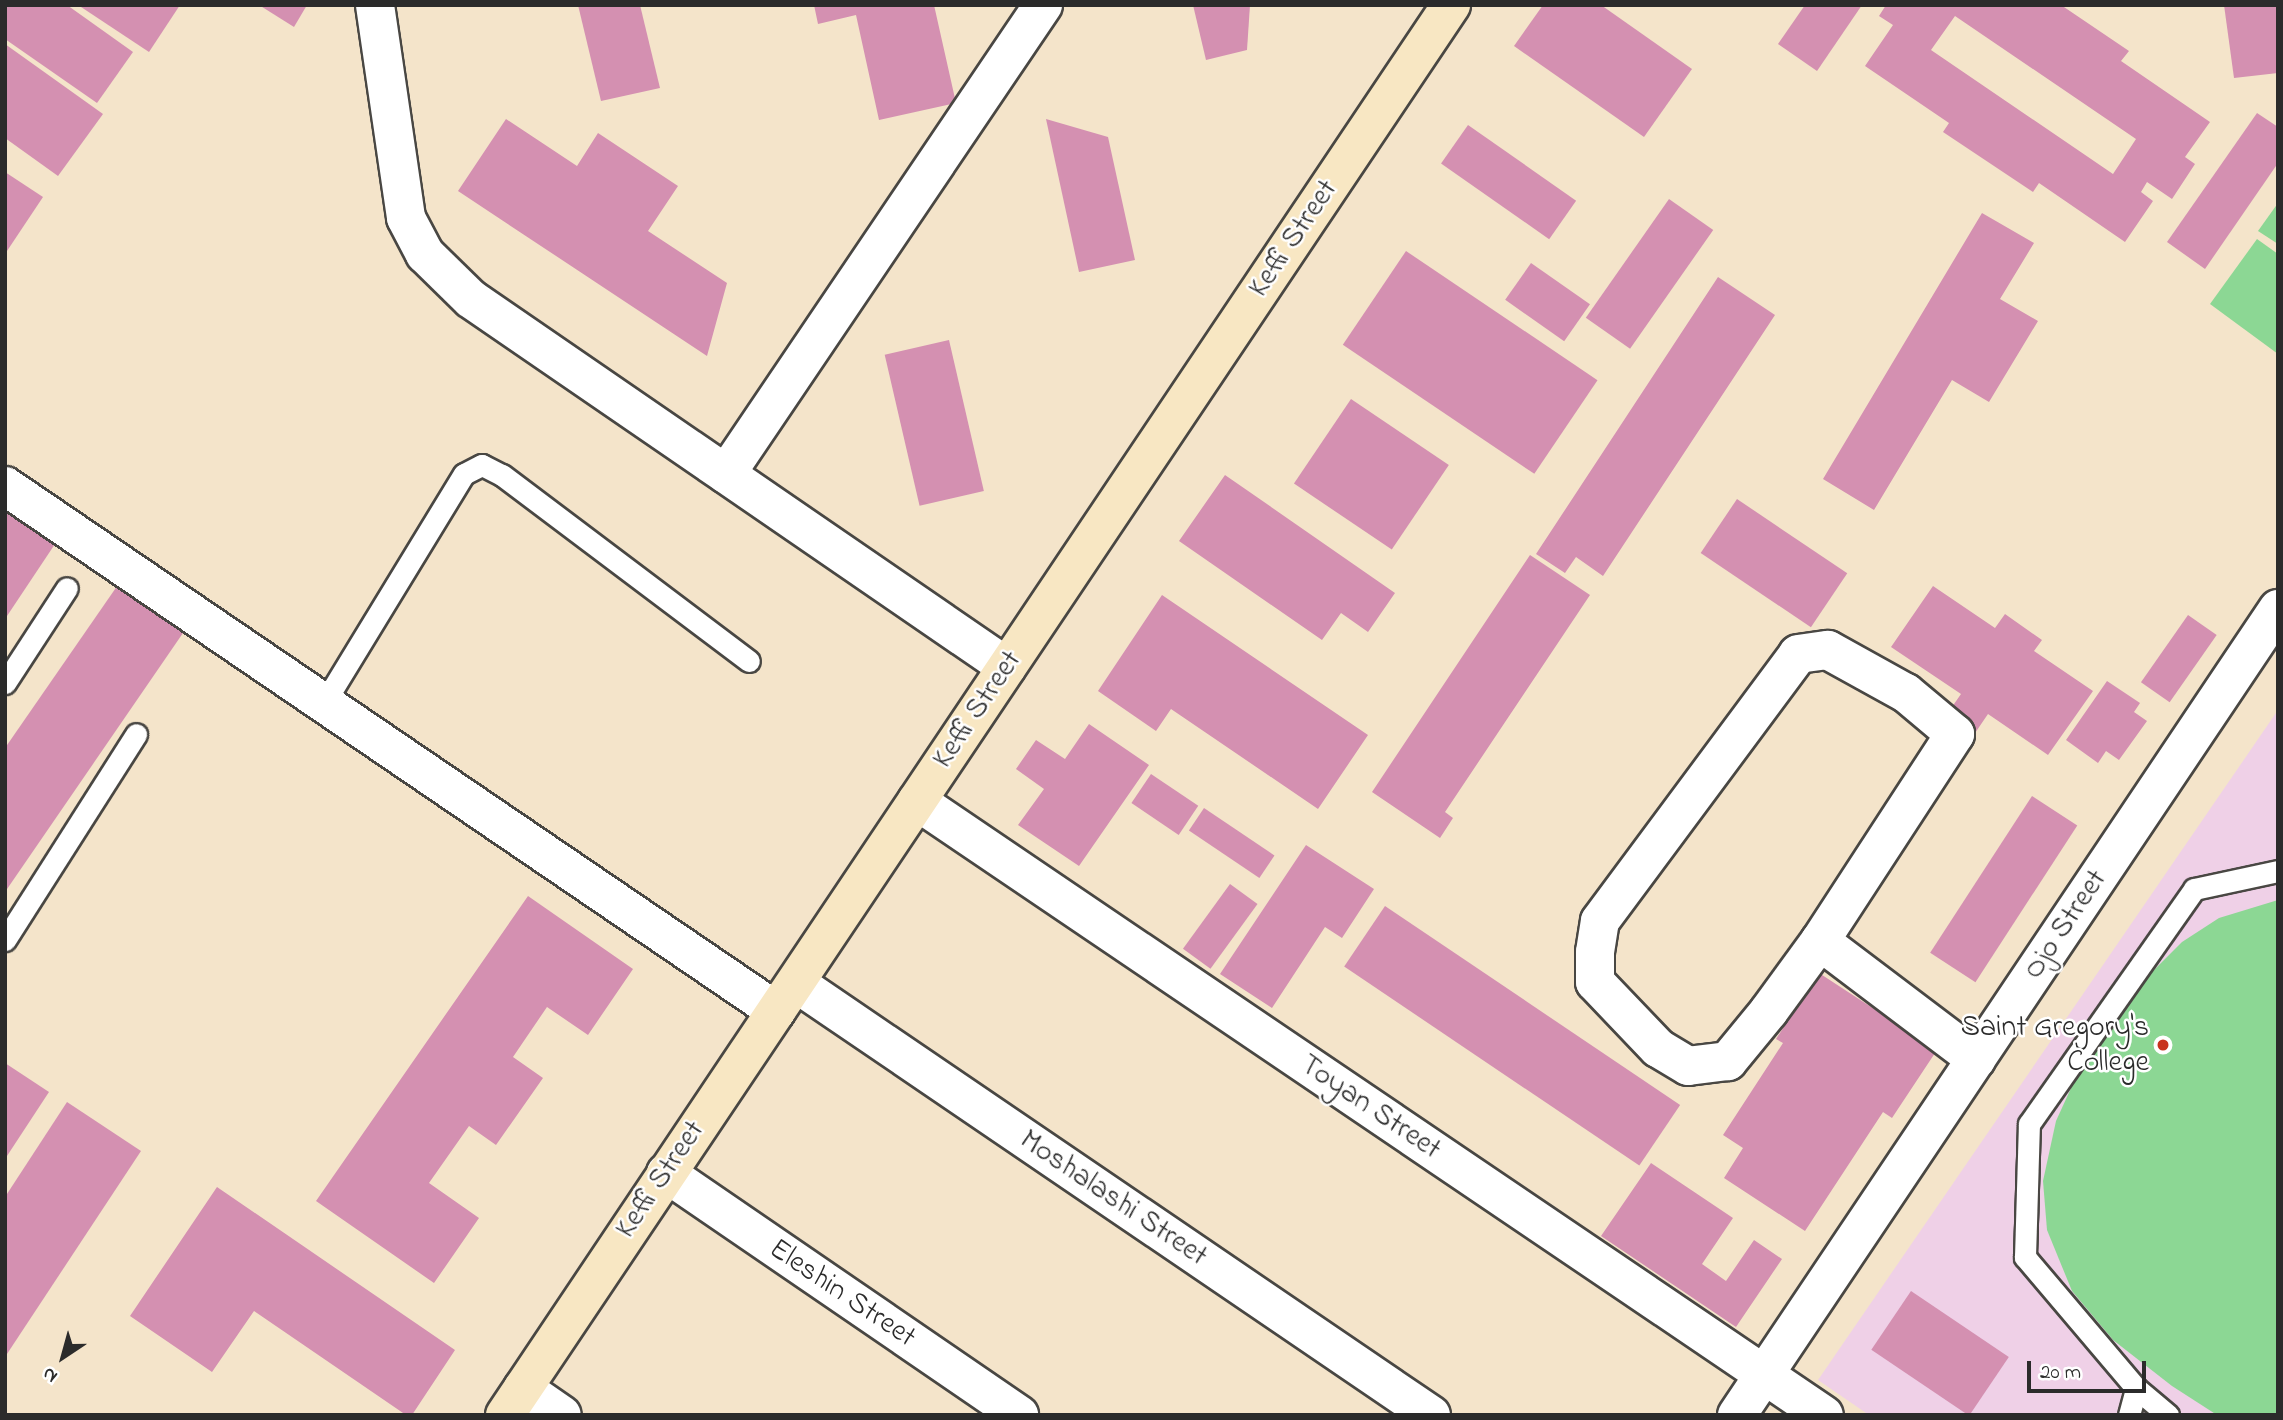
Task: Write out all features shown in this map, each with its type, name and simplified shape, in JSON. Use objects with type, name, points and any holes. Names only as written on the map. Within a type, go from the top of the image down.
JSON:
[{"type":"main road","name":"Keffi Street","points":[[514,1401],[1451,5]]},
{"type":"street","points":[[375,5],[407,218],[425,254],[471,299],[1007,667]]},
{"type":"street","points":[[726,474],[1043,5]]},
{"type":"street","name":"Moshalashi Street","points":[[5,486],[324,703],[786,997],[1431,1415]]},
{"type":"street","name":"Ojo Street","points":[[1737,1415],[2278,609]]},
{"type":"street","points":[[1828,650],[1906,693],[1955,733],[1819,941],[1728,1061],[1688,1066],[1658,1048],[1595,982],[1595,951],[1600,921],[1798,654],[1828,650]]},
{"type":"street","name":"Toyan Street","points":[[916,802],[1824,1415]]},
{"type":"street","points":[[1819,941],[1976,1059]]},
{"type":"street","name":"Eleshin Street","points":[[666,1172],[1019,1415]]},
{"type":"street","points":[[514,1401],[562,1415]]},
{"type":"lane","points":[[324,703],[464,474],[482,465],[502,475],[749,661]]},
{"type":"lane","points":[[5,682],[67,588]]},
{"type":"lane","points":[[5,940],[136,734]]},
{"type":"lane","points":[[2168,1415],[2136,1388],[2025,1258],[2029,1124],[2194,890],[2278,870]]},
{"type":"lane","points":[[2129,1415],[2136,1388]]},
{"type":"shaded area","name":"Saint Gregory's College","points":[[2278,710],[2278,1415],[1869,1415],[1818,1380]]},
{"type":"green space","points":[[2278,203],[2278,244],[2258,231]]},
{"type":"green space","points":[[2257,239],[2278,254],[2278,354],[2210,304]]},
{"type":"green space","points":[[2278,900],[2278,1415],[2217,1415],[2172,1386],[2113,1340],[2072,1291],[2047,1230],[2043,1181],[2056,1121],[2082,1064],[2135,989],[2182,942],[2219,918]]},
{"type":"building","points":[[5,5],[67,5],[133,52],[97,103],[5,39]]},
{"type":"building","points":[[78,5],[180,5],[149,52]]},
{"type":"building","points":[[259,5],[307,5],[294,27]]},
{"type":"building","points":[[578,5],[640,5],[660,88],[601,101]]},
{"type":"building","points":[[814,5],[934,5],[956,103],[879,120],[856,15],[818,24]]},
{"type":"building","points":[[1193,5],[1250,5],[1247,50],[1206,60]]},
{"type":"building","points":[[1543,5],[1601,5],[1692,69],[1644,137],[1514,46]]},
{"type":"building","points":[[1805,5],[1862,5],[1817,71],[1778,44]]},
{"type":"building","points":[[1886,5],[2061,5],[2129,51],[2121,61],[2210,122],[2185,157],[2195,164],[2172,199],[2147,182],[2141,192],[2153,201],[2125,242],[2039,183],[2033,192],[1943,132],[1949,123],[1865,66],[1893,25],[1879,16]],"holes":[[[1955,16],[2136,139],[2113,174],[1931,50]]]},
{"type":"building","points":[[2224,5],[2278,5],[2278,73],[2234,78]]},
{"type":"building","points":[[5,44],[103,114],[58,176],[5,138]]},
{"type":"building","points":[[2257,113],[2278,127],[2278,163],[2205,269],[2167,242]]},
{"type":"building","points":[[506,119],[577,166],[598,133],[678,186],[648,231],[727,283],[707,356],[458,191]]},
{"type":"building","points":[[1046,119],[1108,137],[1135,260],[1079,272]]},
{"type":"building","points":[[1468,125],[1576,201],[1549,239],[1441,164]]},
{"type":"building","points":[[5,172],[43,197],[5,254]]},
{"type":"building","points":[[1669,199],[1713,230],[1630,349],[1586,318]]},
{"type":"building","points":[[1982,213],[2034,243],[2000,299],[2038,321],[1989,402],[1952,380],[1874,510],[1823,479]]},
{"type":"building","points":[[1406,251],[1598,380],[1534,474],[1343,345]]},
{"type":"building","points":[[1531,263],[1590,304],[1564,341],[1505,300]]},
{"type":"building","points":[[1718,277],[1775,315],[1603,576],[1576,557],[1565,573],[1536,554]]},
{"type":"building","points":[[949,340],[984,491],[920,506],[885,355]]},
{"type":"building","points":[[1351,399],[1449,465],[1392,550],[1294,484]]},
{"type":"building","points":[[1225,475],[1395,593],[1368,632],[1341,613],[1322,640],[1179,541]]},
{"type":"building","points":[[5,498],[61,535],[5,619]]},
{"type":"building","points":[[1737,499],[1847,573],[1811,627],[1701,553]]},
{"type":"building","points":[[1530,555],[1590,595],[1445,812],[1453,818],[1440,838],[1372,792]]},
{"type":"building","points":[[122,579],[194,617],[5,892],[5,748]]},
{"type":"building","points":[[1933,586],[1995,628],[2005,614],[2042,640],[2034,651],[2093,691],[2048,755],[1988,714],[1973,736],[1945,717],[1961,694],[1891,647]]},
{"type":"building","points":[[1162,595],[1368,735],[1318,809],[1171,709],[1156,731],[1098,691]]},
{"type":"building","points":[[2188,615],[2217,635],[2170,702],[2141,682]]},
{"type":"building","points":[[2107,681],[2140,703],[2134,712],[2147,721],[2119,760],[2106,751],[2098,763],[2066,740]]},
{"type":"building","points":[[1089,724],[1149,765],[1079,866],[1018,825],[1044,789],[1016,769],[1036,740],[1065,759]]},
{"type":"building","points":[[1151,774],[1198,806],[1179,835],[1131,803]]},
{"type":"building","points":[[2032,796],[2077,825],[1975,982],[1930,953]]},
{"type":"building","points":[[1204,808],[1274,856],[1259,878],[1189,830]]},
{"type":"building","points":[[1306,845],[1374,889],[1342,938],[1325,927],[1272,1008],[1220,974]]},
{"type":"building","points":[[1230,884],[1258,904],[1210,969],[1183,949]]},
{"type":"building","points":[[528,896],[633,969],[588,1035],[547,1007],[513,1057],[543,1078],[496,1145],[469,1126],[429,1183],[479,1218],[434,1283],[316,1201]]},
{"type":"building","points":[[1385,906],[1680,1105],[1639,1166],[1344,967]]},
{"type":"building","points":[[1819,973],[1937,1050],[1892,1118],[1883,1112],[1805,1231],[1724,1178],[1743,1148],[1723,1135],[1783,1043],[1776,1039]]},
{"type":"building","points":[[5,1063],[49,1092],[5,1159]]},
{"type":"building","points":[[67,1102],[141,1151],[5,1357],[5,1197]]},
{"type":"building","points":[[1651,1163],[1733,1218],[1702,1264],[1726,1281],[1754,1240],[1782,1259],[1736,1327],[1601,1236]]},
{"type":"building","points":[[217,1187],[455,1350],[412,1415],[406,1415],[254,1311],[212,1372],[130,1316]]},
{"type":"building","points":[[1911,1291],[2009,1357],[1968,1415],[1871,1350]]},
{"type":"place","name":"Saint Gregory's College","points":[[2163,1045]]}]
